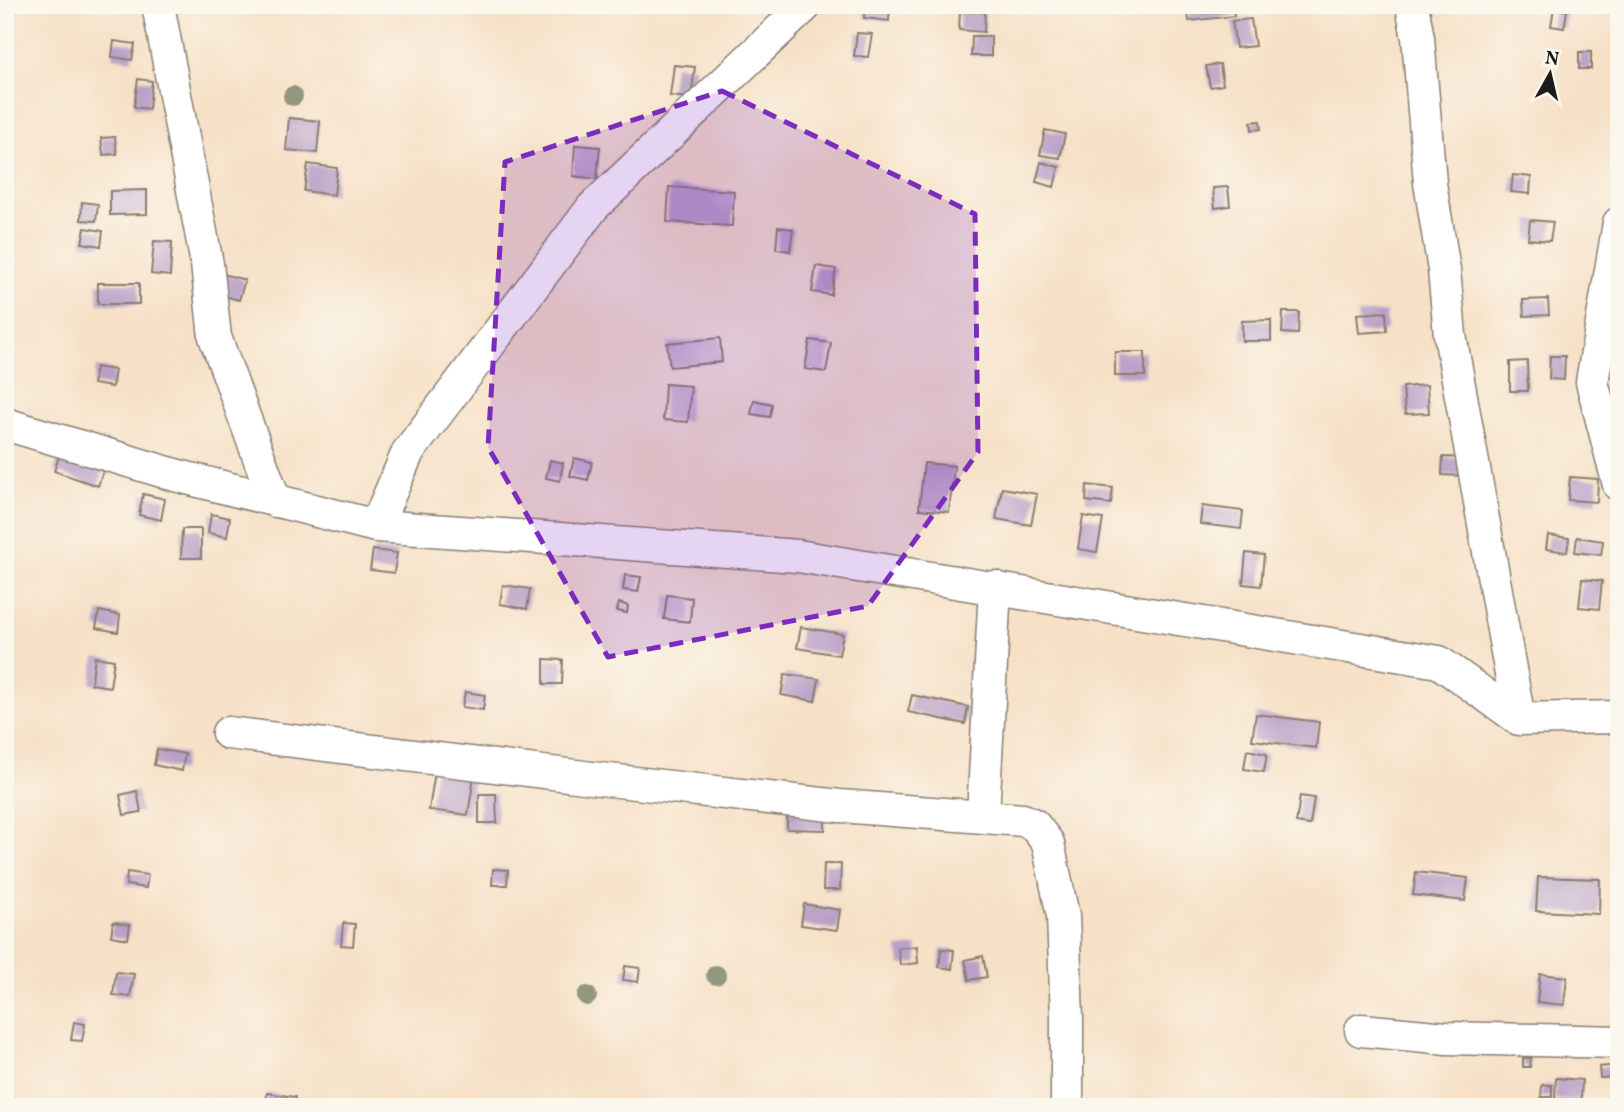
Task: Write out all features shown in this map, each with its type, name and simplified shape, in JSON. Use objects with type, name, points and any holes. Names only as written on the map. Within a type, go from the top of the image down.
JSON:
[{"type":"street","points":[[158,5],[207,264],[215,337],[275,500]]},
{"type":"street","points":[[376,526],[408,452],[593,207],[806,5]]},
{"type":"street","points":[[1412,5],[1418,38],[1430,183],[1444,270],[1450,335],[1519,719]]},
{"type":"street","points":[[1619,223],[1592,382],[1619,485]]},
{"type":"street","points":[[5,424],[175,475],[376,526],[799,556],[1438,662],[1519,719],[1619,717]]},
{"type":"street","points":[[983,816],[995,587]]},
{"type":"street","points":[[228,733],[587,778],[840,806],[1011,817],[1034,825],[1043,834],[1052,852],[1063,916],[1067,1107]]},
{"type":"street","points":[[1361,1030],[1447,1038],[1619,1042]]},
{"type":"highlighted area","points":[[722,91],[975,214],[978,452],[868,606],[608,657],[488,447],[505,162]]},
{"type":"building","points":[[427,5],[427,9],[409,7]]},
{"type":"building","points":[[865,5],[890,5],[889,21],[864,18]]},
{"type":"building","points":[[1187,5],[1233,5],[1234,16],[1189,21]]},
{"type":"building","points":[[1554,8],[1567,11],[1564,28],[1551,26]]},
{"type":"building","points":[[960,11],[985,12],[984,32],[959,30]]},
{"type":"building","points":[[1251,19],[1255,46],[1236,48],[1232,21]]},
{"type":"building","points":[[857,33],[872,34],[868,57],[854,56]]},
{"type":"building","points":[[972,36],[991,36],[991,56],[971,56]]},
{"type":"building","points":[[114,41],[135,44],[132,60],[112,57]]},
{"type":"building","points":[[1579,52],[1591,52],[1591,69],[1579,69]]},
{"type":"building","points":[[1220,64],[1223,85],[1210,87],[1206,66]]},
{"type":"building","points":[[674,65],[695,67],[691,98],[670,96]]},
{"type":"building","points":[[138,79],[152,81],[149,109],[134,107]]},
{"type":"building","points":[[289,118],[320,121],[317,153],[286,150]]},
{"type":"building","points":[[1260,121],[1261,129],[1252,130],[1251,122]]},
{"type":"building","points":[[1045,130],[1065,134],[1060,158],[1040,155]]},
{"type":"building","points":[[115,137],[117,154],[103,155],[101,138]]},
{"type":"building","points":[[575,145],[600,147],[597,179],[573,176]]},
{"type":"building","points":[[1041,162],[1059,167],[1054,187],[1036,182]]},
{"type":"building","points":[[308,164],[337,168],[334,195],[304,191]]},
{"type":"building","points":[[1513,175],[1531,177],[1530,194],[1511,192]]},
{"type":"building","points":[[669,187],[734,191],[732,226],[667,222]]},
{"type":"building","points":[[1228,187],[1230,206],[1215,208],[1213,188]]},
{"type":"building","points":[[147,190],[147,214],[110,215],[110,191]]},
{"type":"building","points":[[82,202],[98,204],[96,221],[81,220]]},
{"type":"building","points":[[1530,220],[1553,222],[1550,241],[1528,239]]},
{"type":"building","points":[[778,227],[793,229],[790,251],[776,249]]},
{"type":"building","points":[[85,228],[103,231],[101,246],[82,243]]},
{"type":"building","points":[[154,241],[172,242],[170,276],[151,274]]},
{"type":"building","points":[[816,266],[836,269],[831,295],[812,292]]},
{"type":"building","points":[[220,273],[245,280],[239,300],[214,293]]},
{"type":"building","points":[[98,283],[139,283],[139,304],[98,304]]},
{"type":"building","points":[[1548,299],[1549,315],[1524,316],[1523,300]]},
{"type":"building","points":[[1283,312],[1299,312],[1298,334],[1282,333]]},
{"type":"building","points":[[1386,312],[1387,331],[1359,333],[1357,314]]},
{"type":"building","points":[[1271,320],[1271,341],[1242,341],[1242,321]]},
{"type":"building","points":[[720,338],[722,362],[670,367],[667,343]]},
{"type":"building","points":[[810,340],[831,343],[826,372],[805,369]]},
{"type":"building","points":[[1115,352],[1145,352],[1145,376],[1115,376]]},
{"type":"building","points":[[1550,356],[1565,356],[1564,380],[1549,379]]},
{"type":"building","points":[[1527,361],[1528,391],[1510,391],[1510,362]]},
{"type":"building","points":[[96,367],[115,370],[112,387],[93,384]]},
{"type":"building","points":[[665,384],[691,386],[688,422],[663,420]]},
{"type":"building","points":[[1427,385],[1429,413],[1405,414],[1403,387]]},
{"type":"building","points":[[754,400],[772,404],[770,417],[751,414]]},
{"type":"building","points":[[61,451],[105,465],[98,486],[54,471]]},
{"type":"building","points":[[1443,457],[1468,458],[1467,476],[1442,475]]},
{"type":"building","points":[[574,458],[592,462],[588,480],[570,476]]},
{"type":"building","points":[[550,460],[563,463],[560,481],[546,478]]},
{"type":"building","points":[[924,463],[954,466],[949,512],[919,509]]},
{"type":"building","points":[[1570,477],[1598,479],[1597,502],[1568,500]]},
{"type":"building","points":[[1087,485],[1113,488],[1111,504],[1086,501]]},
{"type":"building","points":[[1002,488],[1037,494],[1031,525],[996,519]]},
{"type":"building","points":[[143,494],[165,499],[161,520],[139,515]]},
{"type":"building","points":[[1202,506],[1243,511],[1241,529],[1200,524]]},
{"type":"building","points":[[211,514],[230,518],[227,537],[208,533]]},
{"type":"building","points":[[1083,516],[1103,519],[1097,552],[1078,549]]},
{"type":"building","points":[[182,529],[201,529],[201,558],[181,558]]},
{"type":"building","points":[[1548,535],[1569,538],[1567,552],[1546,549]]},
{"type":"building","points":[[1577,537],[1603,541],[1601,555],[1575,552]]},
{"type":"building","points":[[373,550],[397,553],[394,573],[370,570]]},
{"type":"building","points":[[1246,553],[1264,555],[1261,586],[1243,584]]},
{"type":"building","points":[[625,575],[641,577],[638,592],[623,590]]},
{"type":"building","points":[[1582,579],[1602,581],[1599,609],[1579,607]]},
{"type":"building","points":[[503,585],[530,589],[527,609],[500,604]]},
{"type":"building","points":[[667,595],[692,598],[690,622],[664,619]]},
{"type":"building","points":[[619,603],[628,606],[627,613],[617,611]]},
{"type":"building","points":[[99,611],[120,615],[118,632],[96,628]]},
{"type":"building","points":[[801,627],[843,634],[839,655],[797,648]]},
{"type":"building","points":[[95,657],[114,660],[110,687],[91,684]]},
{"type":"building","points":[[544,659],[563,660],[562,684],[544,684]]},
{"type":"building","points":[[785,674],[819,679],[815,701],[781,695]]},
{"type":"building","points":[[465,692],[485,695],[483,710],[462,707]]},
{"type":"building","points":[[912,695],[968,707],[965,724],[908,712]]},
{"type":"building","points":[[1256,714],[1319,722],[1316,748],[1252,740]]},
{"type":"building","points":[[157,749],[185,754],[182,771],[154,765]]},
{"type":"building","points":[[1247,750],[1267,754],[1264,772],[1244,769]]},
{"type":"building","points":[[435,771],[474,776],[468,815],[429,810]]},
{"type":"building","points":[[137,791],[141,812],[124,815],[120,795]]},
{"type":"building","points":[[479,794],[496,794],[497,823],[479,823]]},
{"type":"building","points":[[1300,796],[1314,798],[1310,825],[1296,823]]},
{"type":"building","points":[[787,810],[825,812],[825,830],[787,829]]},
{"type":"building","points":[[824,864],[841,864],[840,890],[823,890]]},
{"type":"building","points":[[493,869],[508,870],[507,885],[492,885]]},
{"type":"building","points":[[127,872],[148,875],[146,888],[126,885]]},
{"type":"building","points":[[1416,872],[1468,878],[1465,901],[1413,895]]},
{"type":"building","points":[[1538,877],[1600,879],[1599,914],[1536,911]]},
{"type":"building","points":[[804,904],[840,910],[837,930],[801,925]]},
{"type":"building","points":[[113,922],[130,925],[128,939],[111,936]]},
{"type":"building","points":[[343,923],[355,924],[353,946],[341,945]]},
{"type":"building","points":[[917,946],[918,963],[900,965],[898,948]]},
{"type":"building","points":[[941,949],[954,950],[952,969],[939,967]]},
{"type":"building","points":[[983,956],[987,977],[969,980],[965,960]]},
{"type":"building","points":[[625,966],[640,968],[638,982],[623,980]]},
{"type":"building","points":[[116,972],[134,974],[130,997],[113,995]]},
{"type":"building","points":[[1540,974],[1567,977],[1564,1005],[1537,1002]]},
{"type":"building","points":[[74,1022],[85,1024],[82,1041],[71,1040]]},
{"type":"building","points":[[1523,1058],[1531,1058],[1530,1067],[1523,1067]]},
{"type":"building","points":[[1619,1065],[1619,1077],[1600,1078],[1599,1067]]},
{"type":"building","points":[[1556,1078],[1582,1080],[1581,1100],[1555,1099]]},
{"type":"building","points":[[1542,1085],[1552,1085],[1552,1097],[1541,1097]]},
{"type":"building","points":[[267,1093],[295,1097],[294,1107],[265,1107]]}]
